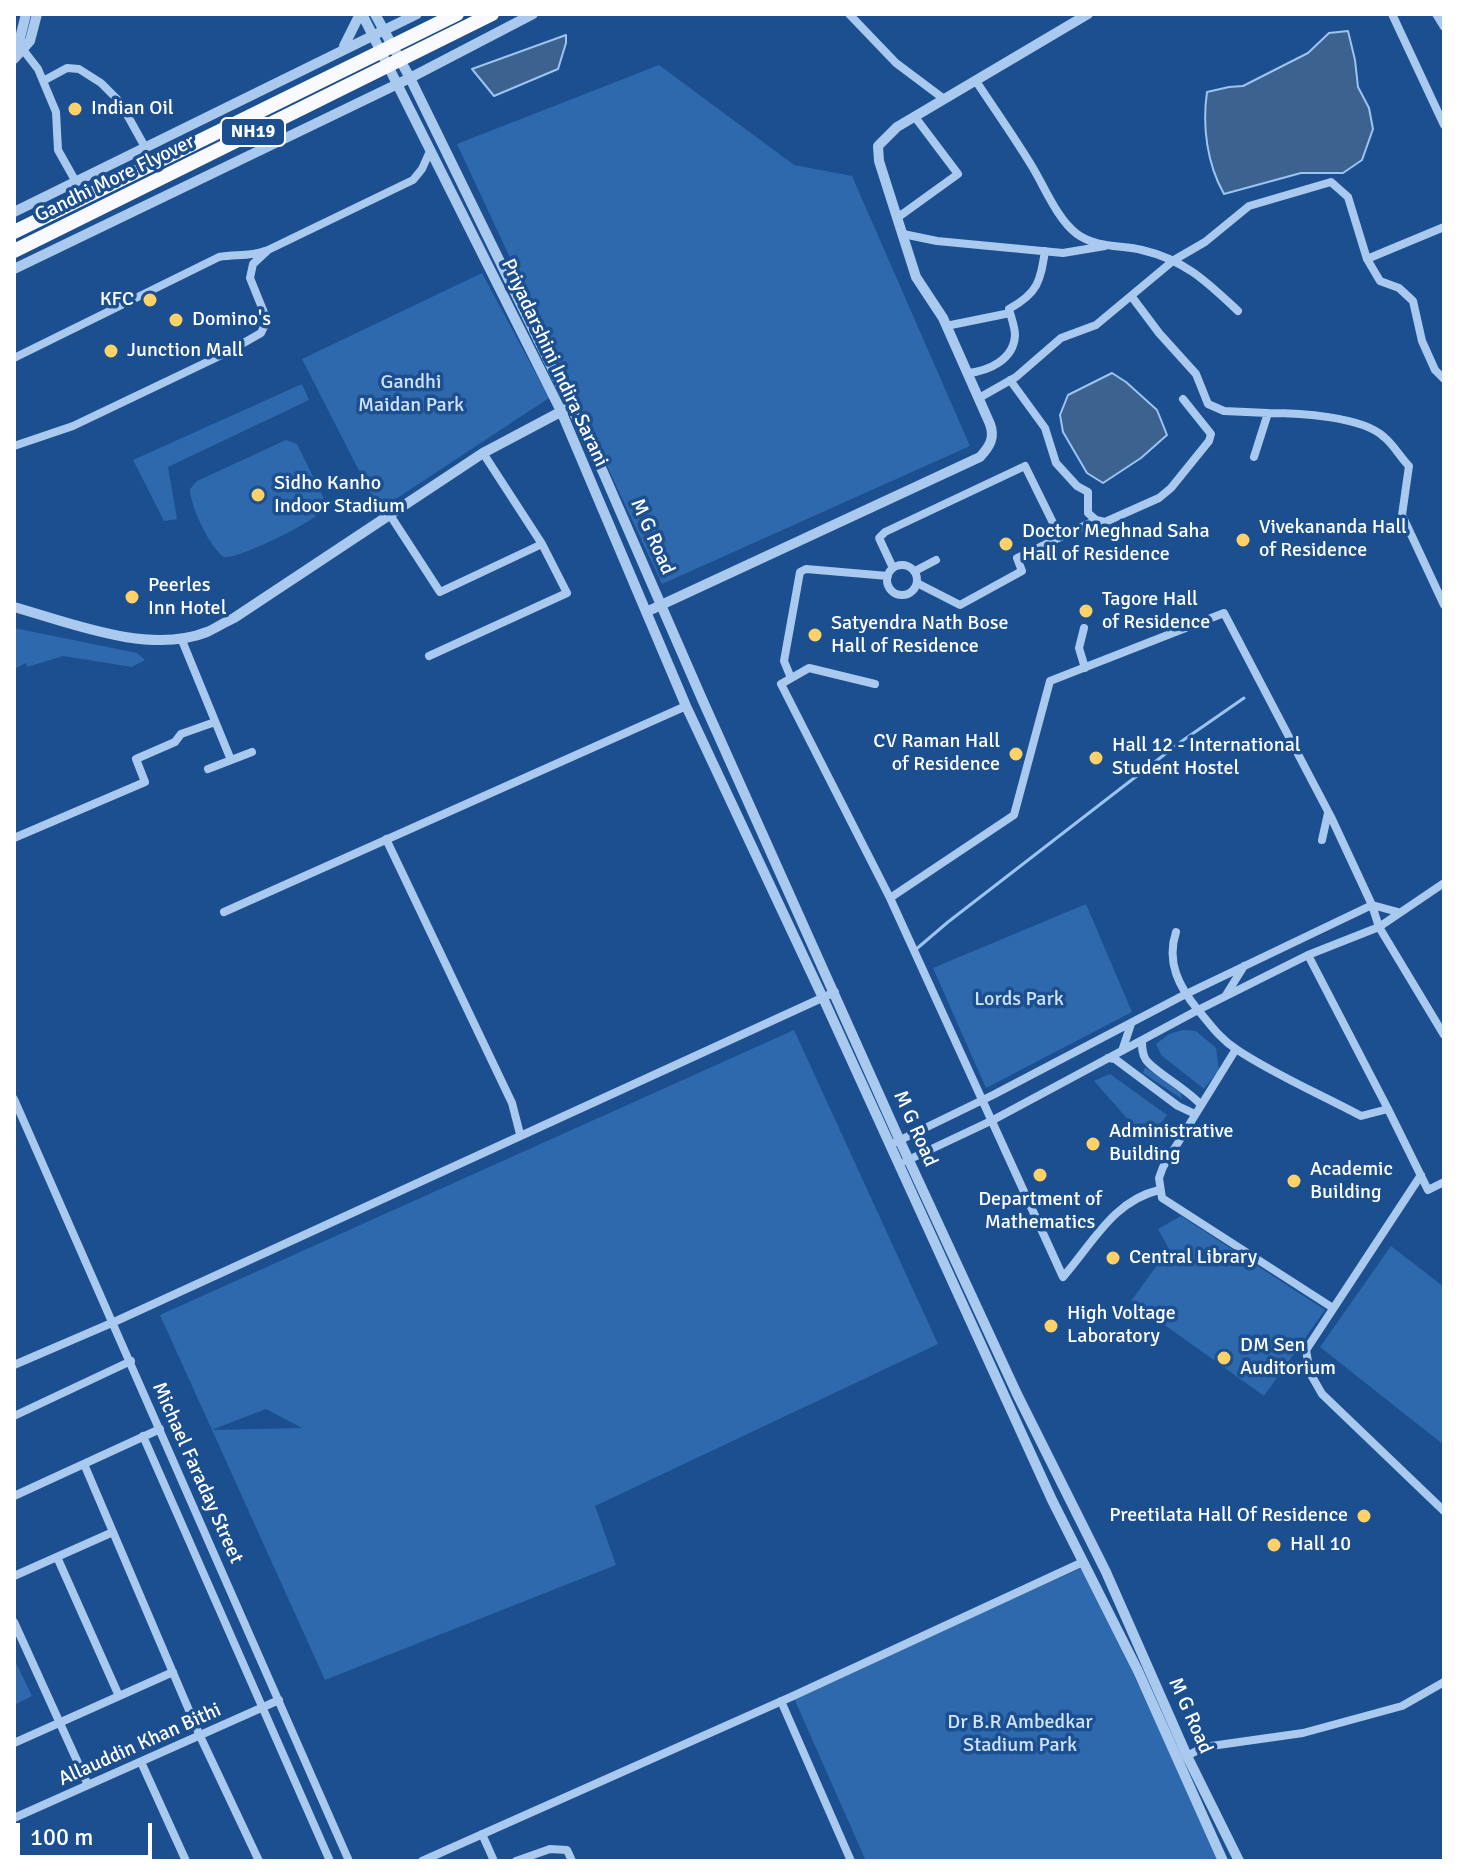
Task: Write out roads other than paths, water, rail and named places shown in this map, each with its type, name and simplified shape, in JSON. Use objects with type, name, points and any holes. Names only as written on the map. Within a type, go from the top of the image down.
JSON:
[{"type":"highway","name":"Gandhi More Flyover","points":[[14,232],[457,14]]},
{"type":"highway","name":"Gandhi More Flyover","points":[[14,251],[492,14]]},
{"type":"street","points":[[14,59],[26,14]]},
{"type":"street","points":[[19,49],[30,41],[37,14]]},
{"type":"street","points":[[343,48],[361,14]]},
{"type":"street","name":"Priyadarshini Indira Sarani","points":[[361,14],[566,409]]},
{"type":"street","name":"Priyadarshini Indira Sarani","points":[[375,14],[410,78],[566,409],[686,706],[895,1143]]},
{"type":"street","points":[[396,14],[413,16]]},
{"type":"street","points":[[14,269],[410,78],[533,14]]},
{"type":"street","points":[[849,14],[896,63],[944,99]]},
{"type":"street","points":[[646,612],[980,457],[989,447],[993,434],[979,398],[946,326],[916,277],[879,161],[878,146],[890,133],[915,117],[1088,14]]},
{"type":"street","points":[[1392,14],[1444,125]]},
{"type":"street","points":[[1436,14],[1444,27]]},
{"type":"street","points":[[14,212],[413,16]]},
{"type":"street","points":[[19,49],[38,69],[56,112],[58,150],[76,182]]},
{"type":"street","points":[[43,81],[67,68],[79,69],[90,76],[120,102],[145,147]]},
{"type":"street","points":[[424,107],[422,86],[428,68]]},
{"type":"street","points":[[976,81],[1033,167],[1054,205],[1077,234],[1106,246]]},
{"type":"street","points":[[378,92],[395,96],[411,114]]},
{"type":"street","points":[[897,218],[958,174],[915,117]]},
{"type":"street","points":[[14,358],[219,257],[236,254],[250,256],[268,250],[413,180],[430,151]]},
{"type":"street","points":[[979,398],[1010,380],[1061,338],[1096,325],[1174,260],[1205,242],[1249,206],[1331,182],[1348,197],[1367,259],[1380,281],[1399,288],[1413,301],[1422,341],[1435,370],[1444,379]]},
{"type":"street","points":[[1367,259],[1444,227]]},
{"type":"street","points":[[903,234],[937,241],[1063,253],[1106,246],[1140,249],[1174,260],[1206,280],[1238,311]]},
{"type":"street","points":[[14,446],[73,426],[115,407],[261,333],[267,320],[250,278],[253,264],[268,250]]},
{"type":"street","points":[[968,373],[984,372],[997,365],[1010,351],[1015,336],[1009,309],[1031,296],[1038,286],[1045,251]]},
{"type":"street","points":[[1132,297],[1196,374],[1208,404],[1224,411],[1303,412],[1371,427],[1386,437],[1409,466],[1402,515],[1444,605]]},
{"type":"street","points":[[946,326],[1010,313]]},
{"type":"street","points":[[1010,380],[1045,428],[1056,463],[1077,486],[1088,492],[1088,513],[1096,520],[1105,522],[1159,498],[1171,488],[1209,441],[1211,434],[1183,399]]},
{"type":"street","points":[[14,607],[120,637],[181,638],[205,633],[234,618],[483,453],[566,409]]},
{"type":"street","name":"M G Road","points":[[566,409],[662,604],[835,992],[895,1143],[1106,1572],[1187,1756],[1239,1861]]},
{"type":"street","points":[[1254,457],[1268,413]]},
{"type":"street","points":[[429,656],[567,593],[542,544],[483,453]]},
{"type":"street","points":[[791,678],[784,661],[800,572],[806,569],[890,572],[907,565],[915,571],[917,583],[909,593],[900,595],[888,586],[890,572],[879,538],[885,532],[1025,466],[1060,537]]},
{"type":"street","points":[[390,515],[440,592],[542,544]]},
{"type":"street","points":[[917,583],[960,605],[1022,571],[1017,558],[1096,520]]},
{"type":"street","points":[[915,571],[936,560]]},
{"type":"street","points":[[890,898],[1014,815],[1050,681],[1224,613],[1328,812],[1372,905],[1379,927],[1444,1035]]},
{"type":"street","points":[[1084,628],[1079,648],[1085,668]]},
{"type":"street","points":[[181,638],[231,760]]},
{"type":"street","points":[[875,684],[809,668],[781,684],[890,898],[1063,1277],[1108,1221],[1141,1194],[1159,1190]]},
{"type":"street","points":[[224,912],[686,706]]},
{"type":"street","points":[[14,838],[145,782],[136,759],[175,742],[181,734],[215,722]]},
{"type":"street","points":[[208,769],[252,752]]},
{"type":"street","points":[[1322,840],[1328,812]]},
{"type":"street","points":[[386,839],[512,1103],[520,1134]]},
{"type":"street","points":[[1223,1861],[1138,1671],[1052,1500],[904,1162],[993,1120],[1225,996],[1308,955],[1379,927],[1444,883]]},
{"type":"street","points":[[895,1143],[1184,995],[1372,905],[1398,912]]},
{"type":"street","points":[[1176,932],[1172,943],[1174,971],[1184,995],[1213,1030],[1236,1049],[1361,1116],[1388,1109]]},
{"type":"street","points":[[1308,955],[1428,1190],[1444,1182]]},
{"type":"street","points":[[1225,996],[1245,965]]},
{"type":"street","points":[[14,1365],[835,992]]},
{"type":"street","points":[[1122,1051],[1131,1024]]},
{"type":"street","points":[[1113,1033],[1122,1051]]},
{"type":"street","points":[[1142,1041],[1142,1053],[1147,1062],[1190,1092],[1201,1105]]},
{"type":"street","points":[[1236,1049],[1163,1167],[1159,1190],[1162,1198],[1333,1308]]},
{"type":"street","points":[[1108,1058],[1115,1059],[1178,1106],[1195,1114]]},
{"type":"street","points":[[1135,1072],[1140,1062],[1147,1062]]},
{"type":"street","name":"Michael Faraday Street","points":[[14,1099],[349,1861]]},
{"type":"street","points":[[1421,1175],[1306,1350],[1310,1373],[1322,1394],[1444,1511]]},
{"type":"street","points":[[14,1416],[131,1361]]},
{"type":"street","points":[[14,1496],[160,1429]]},
{"type":"street","points":[[143,1436],[330,1861]]},
{"type":"street","points":[[84,1464],[200,1736],[259,1861]]},
{"type":"street","points":[[14,1576],[113,1532]]},
{"type":"street","points":[[57,1557],[119,1696]]},
{"type":"street","points":[[422,1861],[1083,1562]]},
{"type":"street","points":[[14,1622],[88,1785]]},
{"type":"street","points":[[14,1743],[173,1672]]},
{"type":"street","points":[[1187,1756],[1204,1747],[1303,1733],[1402,1706],[1444,1682]]},
{"type":"street","name":"Allauddin Khan Bithi","points":[[14,1818],[279,1700]]},
{"type":"street","points":[[781,1701],[851,1861]]},
{"type":"street","points":[[141,1762],[186,1861]]},
{"type":"street","points":[[482,1834],[494,1861]]},
{"type":"street","points":[[516,1861],[550,1849],[567,1850],[572,1861]]},
{"type":"waterway","points":[[914,951],[1182,741],[1244,698]]},
{"type":"place","name":"Indian Oil","points":[[75,109]]},
{"type":"place","name":"KFC","points":[[150,300]]},
{"type":"place","name":"Domino's","points":[[176,320]]},
{"type":"place","name":"Junction Mall","points":[[111,351]]},
{"type":"place","name":"Sidho Kanho Indoor Stadium","points":[[258,495]]},
{"type":"place","name":"Vivekananda Hall of Residence","points":[[1243,540]]},
{"type":"place","name":"Doctor Meghnad Saha Hall of Residence","points":[[1006,544]]},
{"type":"place","name":"Peerles Inn Hotel","points":[[132,597]]},
{"type":"place","name":"Tagore Hall of Residence","points":[[1086,611]]},
{"type":"place","name":"Satyendra Nath Bose Hall of Residence","points":[[815,635]]},
{"type":"place","name":"CV Raman Hall of Residence","points":[[1016,754]]},
{"type":"place","name":"Hall 12 - International Student Hostel","points":[[1096,758]]},
{"type":"place","name":"Administrative Building","points":[[1093,1144]]},
{"type":"place","name":"Department of Mathematics","points":[[1040,1175]]},
{"type":"place","name":"Academic Building","points":[[1294,1181]]},
{"type":"place","name":"Central Library","points":[[1113,1258]]},
{"type":"place","name":"High Voltage Laboratory","points":[[1051,1326]]},
{"type":"place","name":"DM Sen Auditorium","points":[[1224,1358]]},
{"type":"place","name":"Preetilata Hall Of Residence","points":[[1364,1516]]},
{"type":"place","name":"Hall 10","points":[[1274,1545]]},
{"type":"park label","name":"Gandhi Maidan Park","points":[[411,394]]},
{"type":"park label","name":"Lords Park","points":[[1019,1000]]},
{"type":"park label","name":"Dr B.R Ambedkar Stadium Park","points":[[1020,1734]]}]
